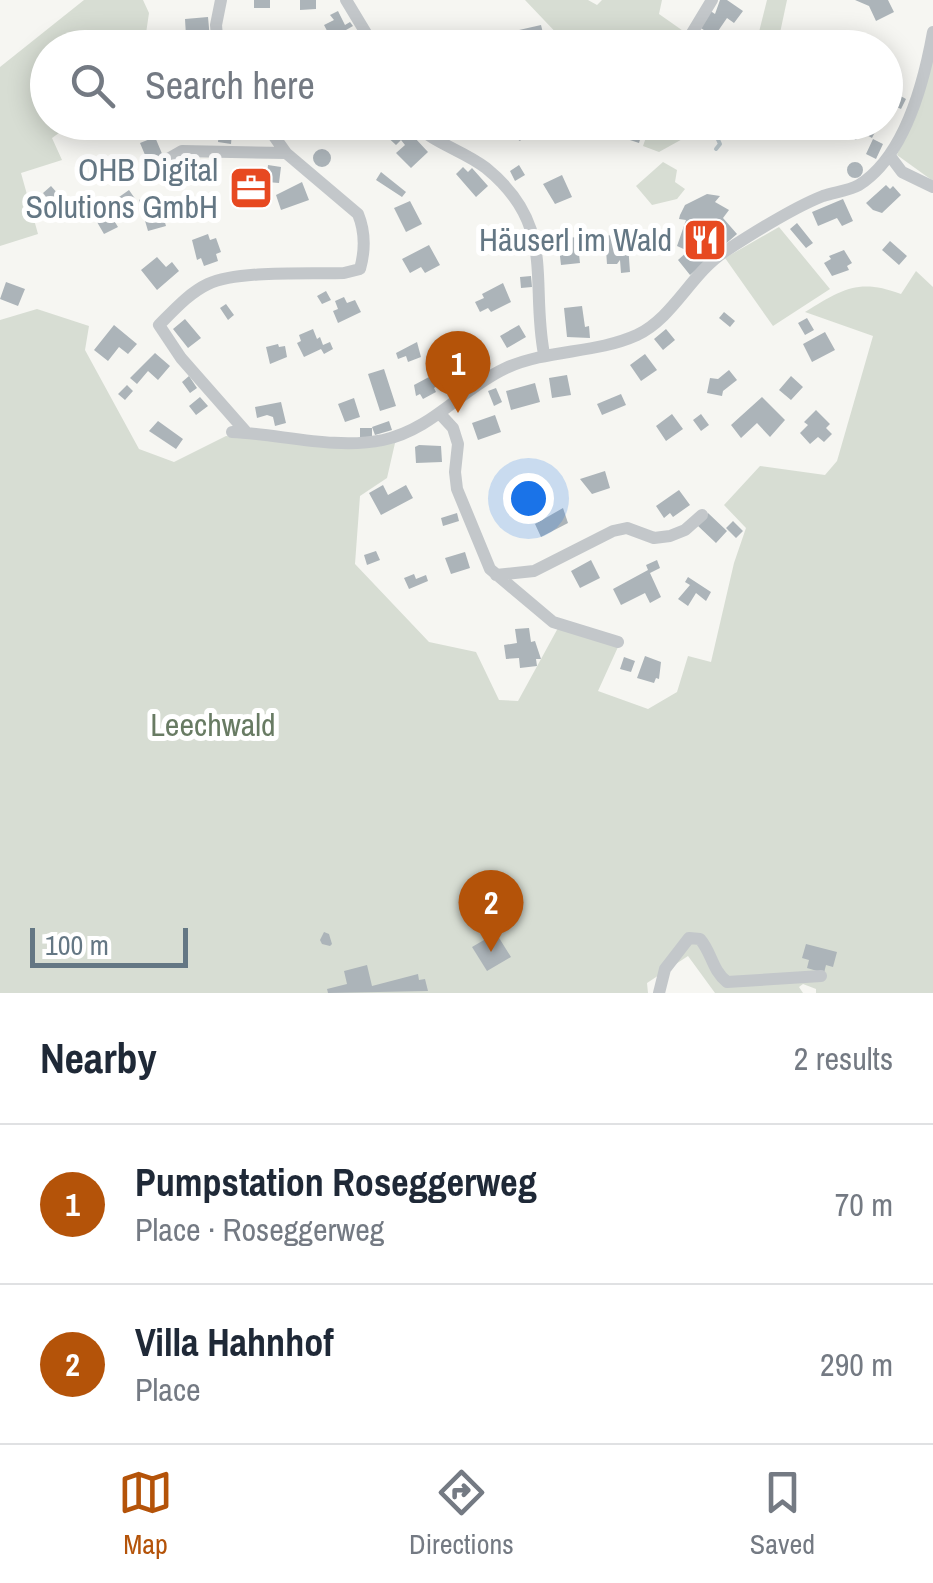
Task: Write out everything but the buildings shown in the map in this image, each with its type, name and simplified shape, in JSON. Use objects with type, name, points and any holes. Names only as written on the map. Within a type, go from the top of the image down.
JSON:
[{"type":"street","points":[[216,30],[221,0]]},
{"type":"street","points":[[346,0],[364,30]]},
{"type":"street","points":[[694,30],[712,0]]},
{"type":"street","points":[[903,124],[933,32]]},
{"type":"street","points":[[247,433],[181,358],[159,325],[183,301],[208,284],[228,278],[344,273],[360,269],[364,258],[363,226],[358,214],[286,153],[277,140]]},
{"type":"street","points":[[439,140],[488,169],[514,200],[529,226],[540,260],[544,354]]},
{"type":"street","points":[[232,432],[350,442],[380,440],[426,424],[506,368],[544,354],[610,345],[642,333],[723,252],[821,197],[856,187],[890,156],[896,140]]},
{"type":"street","points":[[148,171],[182,151],[286,153]]},
{"type":"street","points":[[890,156],[902,172],[933,188]]},
{"type":"street","points":[[441,415],[453,428],[458,444],[454,472],[457,488],[482,556],[496,575],[553,622],[618,642]]},
{"type":"street","points":[[496,575],[534,571],[612,531],[627,528],[654,538],[670,536],[685,530],[702,515]]},
{"type":"street","points":[[659,993],[666,969],[689,938],[704,943],[714,970],[727,982],[821,976]]},
{"type":"green space","points":[[84,0],[143,0],[149,13],[146,30],[46,30]]},
{"type":"green space","points":[[525,0],[588,0],[597,5],[602,0],[662,0],[659,14],[682,30],[554,30]]},
{"type":"green space","points":[[767,0],[787,0],[781,30],[760,30]]},
{"type":"green space","points":[[30,43],[30,140],[53,140],[62,160],[21,173],[38,234],[0,246],[0,67]]},
{"type":"green space","points":[[933,58],[933,181],[897,155]]},
{"type":"green space","points":[[645,140],[681,140],[659,152],[643,146]]},
{"type":"green space","points":[[663,162],[677,170],[675,182],[685,189],[677,199],[652,205],[636,186]]},
{"type":"green space","points":[[779,227],[830,289],[773,326],[725,258]]},
{"type":"green space","name":"Leechwald","points":[[916,271],[933,287],[933,993],[816,993],[816,989],[803,984],[799,987],[803,993],[715,993],[688,956],[647,983],[648,993],[0,993],[0,320],[37,309],[89,326],[85,350],[139,449],[174,462],[226,436],[351,446],[395,443],[387,478],[360,496],[355,564],[429,642],[476,652],[499,700],[518,701],[558,628],[618,647],[598,691],[648,709],[677,692],[688,656],[711,662],[746,528],[724,505],[760,466],[825,475],[837,461],[873,336],[805,312],[851,288],[873,287],[901,294]]},
{"type":"waterway","points":[[716,149],[718,140]]},
{"type":"place","name":"OHB Digital Solutions GmbH","points":[[251,188]]},
{"type":"place","name":"Häuserl im Wald","points":[[705,240]]},
{"type":"place","name":"Pumpstation Roseggerweg","points":[[458,413]]},
{"type":"place","name":"Villa Hahnhof","points":[[491,952]]}]
